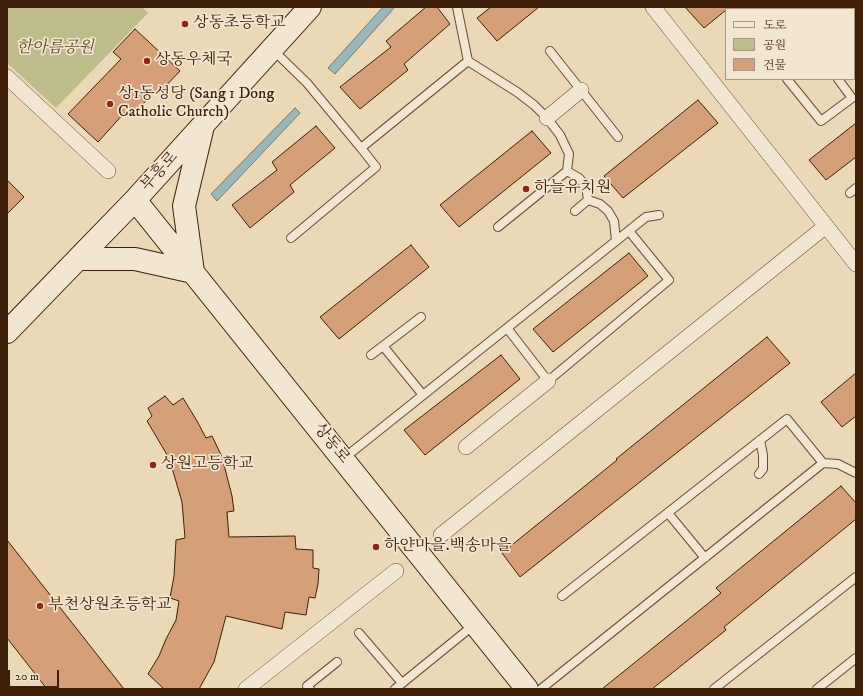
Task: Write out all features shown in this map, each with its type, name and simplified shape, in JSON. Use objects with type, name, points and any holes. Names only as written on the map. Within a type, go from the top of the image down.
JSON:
[{"type":"street","name":"부흥로","points":[[7,332],[135,200],[271,48],[310,7]]},
{"type":"street","points":[[653,7],[856,264]]},
{"type":"street","points":[[7,77],[108,171]]},
{"type":"street","points":[[547,118],[581,90]]},
{"type":"street","points":[[78,259],[135,259],[193,272],[184,206],[204,123]]},
{"type":"street","name":"상동로","points":[[135,200],[527,689]]},
{"type":"street","points":[[441,535],[826,226]]},
{"type":"street","points":[[466,447],[548,381]]},
{"type":"street","points":[[246,689],[396,571]]},
{"type":"lane","points":[[457,7],[468,62],[517,92],[547,118],[560,135],[569,154],[568,171],[498,226]]},
{"type":"lane","points":[[271,48],[307,82],[376,167],[291,238]]},
{"type":"lane","points":[[550,52],[618,137]]},
{"type":"lane","points":[[361,148],[468,62]]},
{"type":"lane","points":[[788,80],[821,121],[852,98],[839,80]]},
{"type":"lane","points":[[568,171],[579,178],[586,186],[588,200]]},
{"type":"lane","points":[[575,211],[588,200]]},
{"type":"lane","points":[[588,200],[600,204],[608,211],[614,222],[616,241]]},
{"type":"lane","points":[[343,459],[646,217],[659,215]]},
{"type":"lane","points":[[507,328],[548,381],[669,280],[629,231]]},
{"type":"lane","points":[[371,355],[421,317]]},
{"type":"lane","points":[[382,346],[423,395]]},
{"type":"lane","points":[[562,596],[787,419],[823,463]]},
{"type":"lane","points":[[759,474],[763,469],[763,455],[760,440]]},
{"type":"lane","points":[[541,689],[823,463],[838,464],[856,473]]},
{"type":"lane","points":[[668,513],[705,558]]},
{"type":"lane","points":[[714,689],[856,577]]},
{"type":"lane","points":[[395,689],[475,624]]},
{"type":"lane","points":[[359,633],[402,684]]},
{"type":"lane","points":[[817,689],[856,658]]},
{"type":"lane","points":[[310,689],[307,686],[337,662]]},
{"type":"green space","name":"한아름공원","points":[[7,7],[142,7],[148,13],[56,108],[7,63]]},
{"type":"water","points":[[383,7],[395,7],[335,74],[328,68]]},
{"type":"water","points":[[295,108],[300,113],[217,201],[211,194]]},
{"type":"building","points":[[426,7],[437,7],[450,24],[404,64],[408,70],[360,109],[340,87],[391,47],[386,41]]},
{"type":"building","points":[[491,7],[539,7],[497,41],[477,18]]},
{"type":"building","points":[[685,7],[730,7],[725,8],[725,11],[704,28]]},
{"type":"building","points":[[135,29],[180,71],[158,94],[155,91],[131,117],[126,111],[98,142],[68,114],[121,59],[113,52]]},
{"type":"building","points":[[698,100],[718,123],[623,198],[604,176]]},
{"type":"building","points":[[856,123],[856,157],[826,180],[809,160]]},
{"type":"building","points":[[316,126],[335,148],[290,185],[294,192],[250,228],[232,205],[277,170],[272,162]]},
{"type":"building","points":[[532,131],[551,153],[459,227],[440,205]]},
{"type":"building","points":[[7,180],[24,197],[7,214]]},
{"type":"building","points":[[411,245],[429,267],[339,339],[320,317]]},
{"type":"building","points":[[629,253],[648,276],[553,352],[533,329]]},
{"type":"building","points":[[767,337],[790,363],[520,577],[502,553]]},
{"type":"building","points":[[501,355],[520,379],[425,455],[404,430]]},
{"type":"building","points":[[856,373],[856,416],[842,427],[821,402]]},
{"type":"building","points":[[165,396],[173,405],[183,398],[206,438],[212,436],[222,457],[232,496],[234,511],[227,512],[229,537],[295,536],[296,549],[313,550],[313,568],[319,569],[315,598],[309,597],[306,615],[285,612],[282,629],[226,616],[214,662],[199,689],[164,689],[148,674],[159,656],[176,620],[179,601],[170,598],[174,576],[176,540],[185,538],[182,502],[172,468],[166,453],[147,421],[152,416],[148,408]]},
{"type":"building","points":[[841,486],[856,503],[856,519],[724,627],[726,630],[652,689],[602,689],[721,593],[716,588]]},
{"type":"building","name":"부천상원초등학교","points":[[7,540],[124,689],[47,689],[7,638]]},
{"type":"place","name":"상동초등학교","points":[[185,24]]},
{"type":"place","name":"상동우체국","points":[[147,61]]},
{"type":"place","name":"상1동성당 (Sang 1 Dong Catholic Church)","points":[[110,104]]},
{"type":"place","name":"하늘유치원","points":[[526,189]]},
{"type":"place","name":"상원고등학교","points":[[153,465]]},
{"type":"place","name":"하얀마을.백송마을","points":[[376,547]]},
{"type":"place","name":"부천상원초등학교","points":[[40,606]]}]
